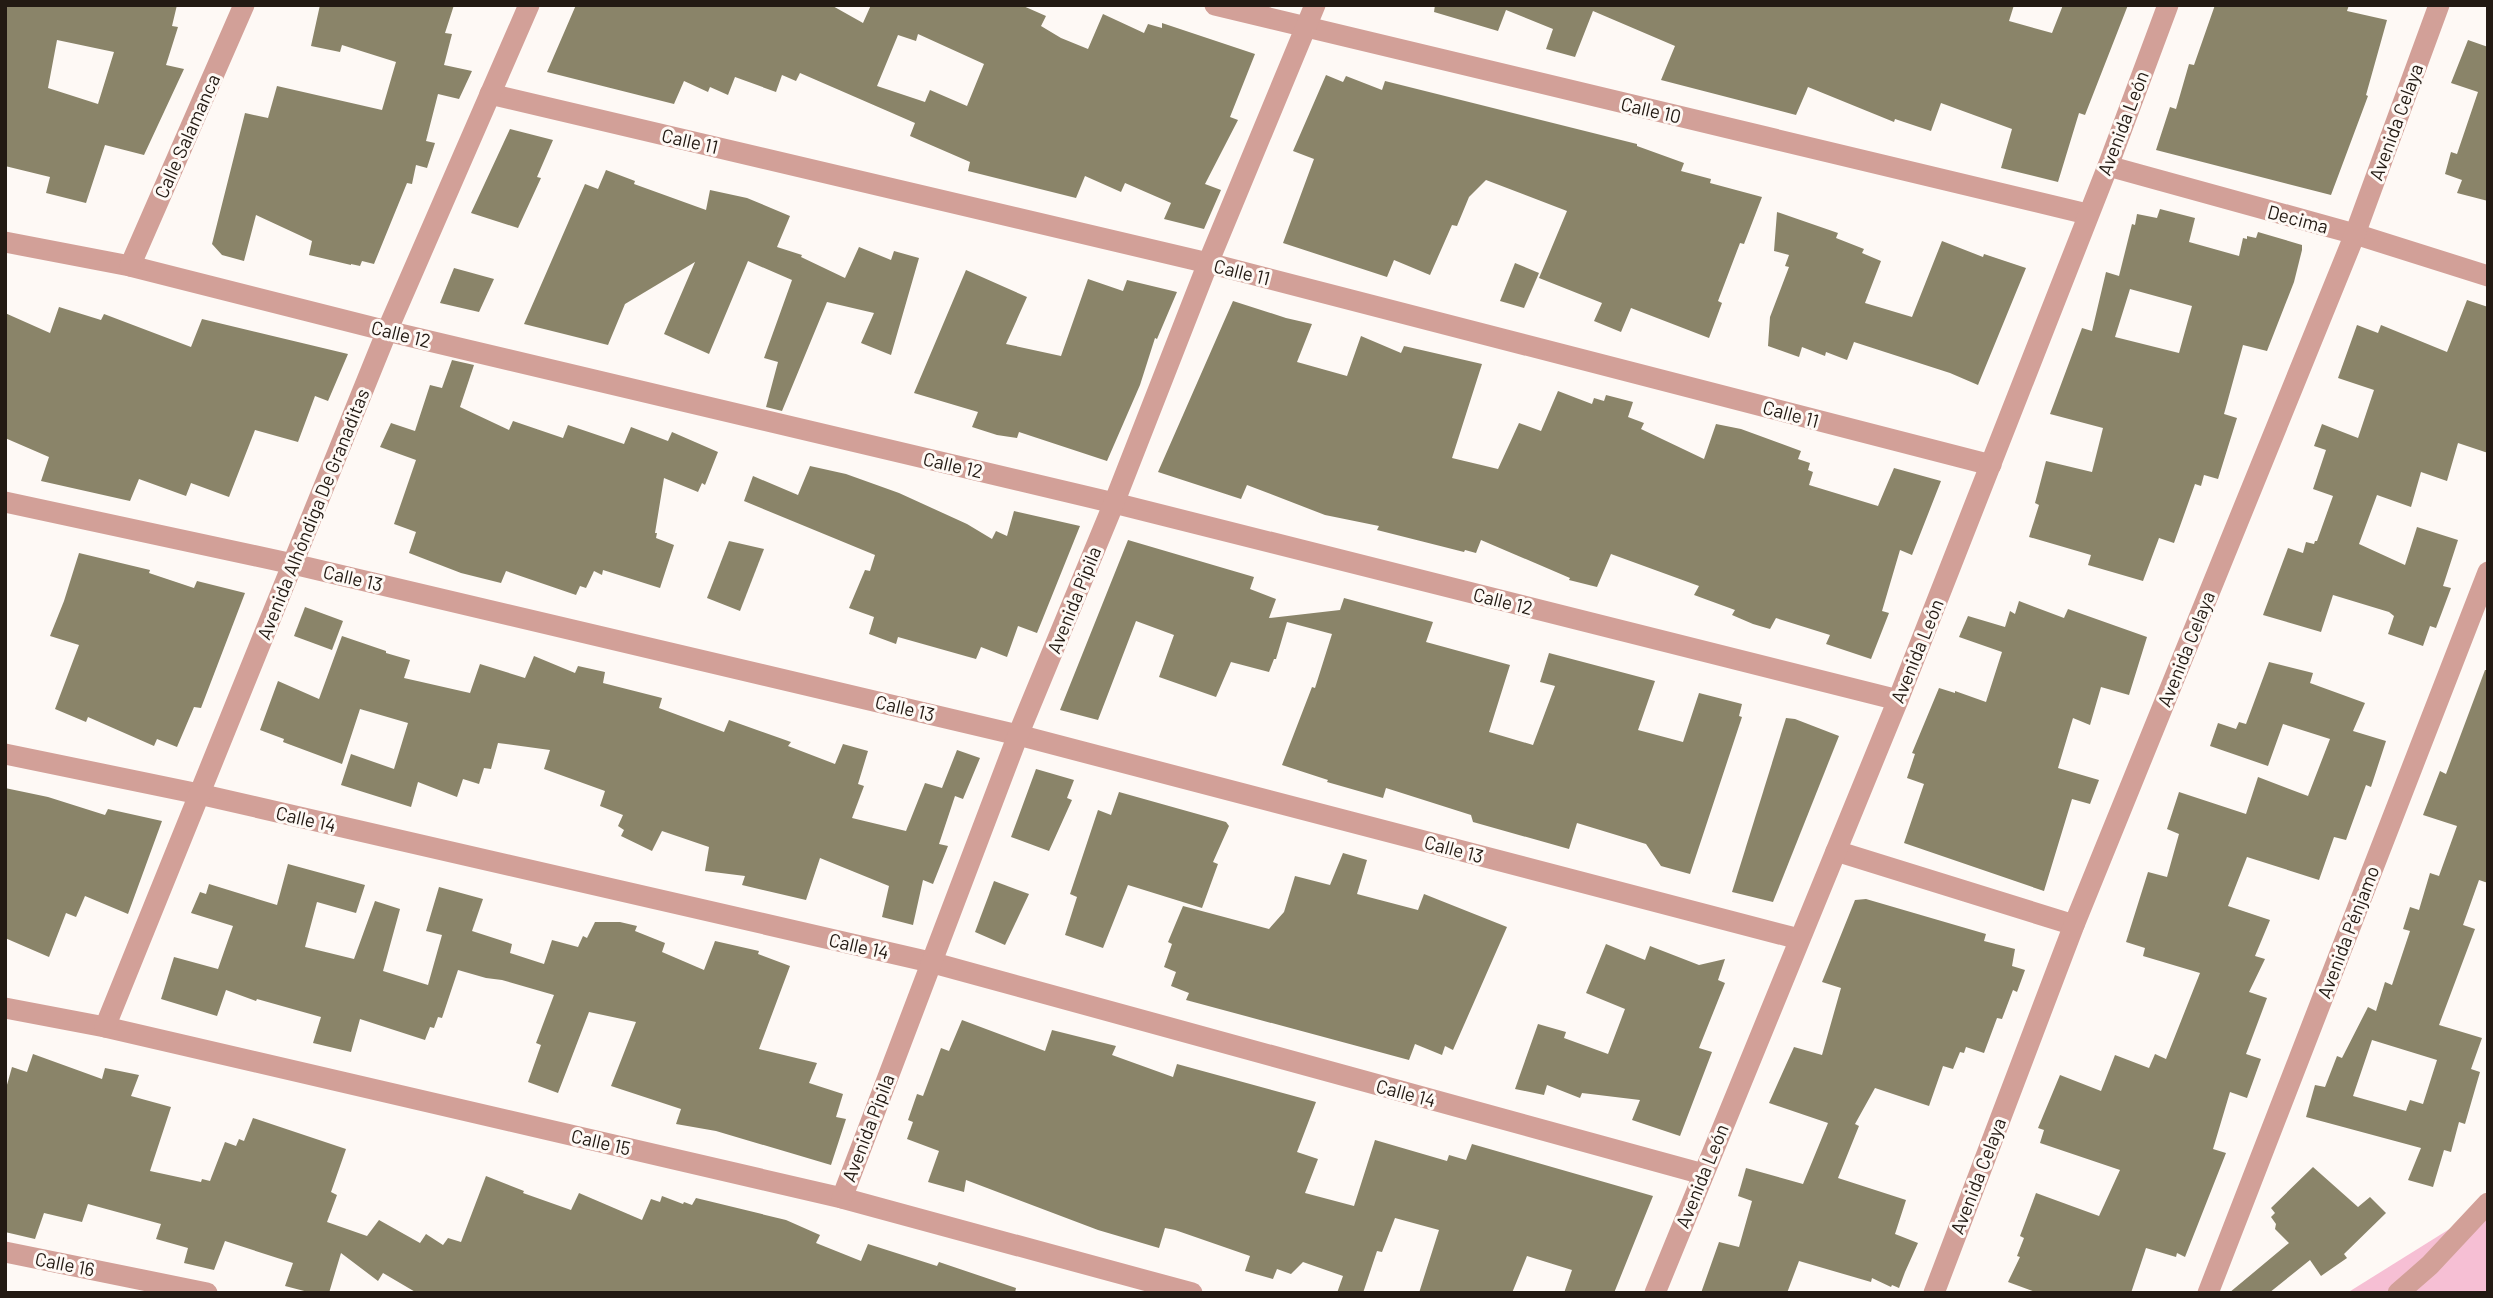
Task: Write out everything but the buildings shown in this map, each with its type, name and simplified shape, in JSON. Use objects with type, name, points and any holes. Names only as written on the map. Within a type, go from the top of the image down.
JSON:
[{"type":"street","name":"Calle Salamanca","points":[[130,266],[244,5]]},
{"type":"street","name":"Avenida Alhóndiga De Granaditas","points":[[105,1027],[387,331],[529,5]]},
{"type":"street","name":"Calle 10","points":[[1214,5],[2087,214]]},
{"type":"street","name":"Avenida Pípila","points":[[842,1198],[1018,735],[1315,5]]},
{"type":"street","name":"Avenida León","points":[[1655,1293],[1898,700],[2108,166],[2168,5]]},
{"type":"street","name":"Avenida Celaya","points":[[1934,1293],[2074,925],[2355,234],[2439,5]]},
{"type":"street","name":"Calle 11","points":[[490,94],[1208,263],[1991,465]]},
{"type":"street","name":"Decima","points":[[2108,166],[2355,234],[2488,276]]},
{"type":"street","name":"Calle 12","points":[[5,242],[130,266],[387,331],[1114,503],[1898,700]]},
{"type":"street","name":"Calle 13","points":[[5,502],[293,564],[1018,735],[1798,939]]},
{"type":"street","name":"Avenida Pénjamo","points":[[2208,1293],[2488,572]]},
{"type":"street","name":"Calle 14","points":[[5,754],[199,794],[930,962],[1703,1174]]},
{"type":"street","points":[[1836,851],[2074,925]]},
{"type":"street","name":"Calle 15","points":[[5,1008],[105,1027],[842,1198],[1192,1293]]},
{"type":"street","points":[[2398,1293],[2430,1265],[2488,1203]]},
{"type":"street","name":"Calle 16","points":[[5,1252],[207,1293]]},
{"type":"shaded area","points":[[2488,1205],[2488,1293],[2347,1293]]}]
